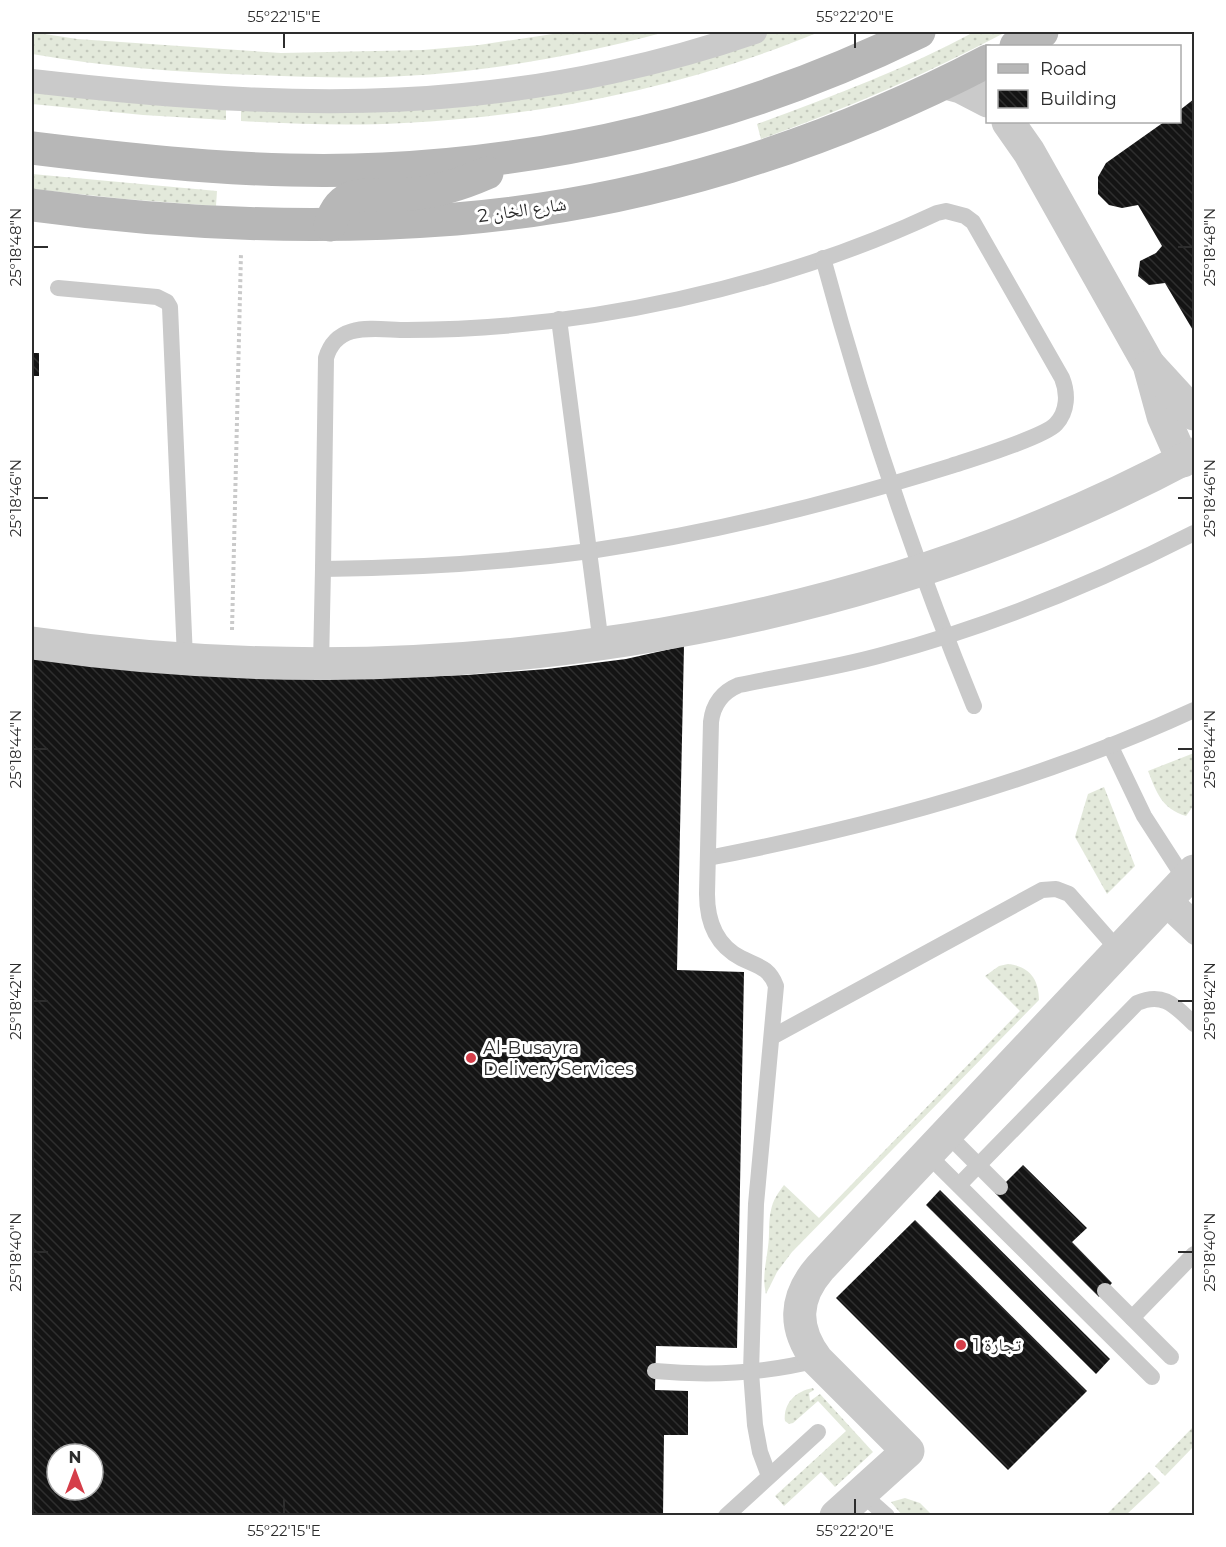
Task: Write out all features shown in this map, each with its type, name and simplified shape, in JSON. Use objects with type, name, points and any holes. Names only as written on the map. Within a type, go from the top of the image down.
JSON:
[{"type":"main road","points":[[32,148],[172,163],[312,170],[449,165],[518,157],[585,146],[652,131],[718,112],[783,90],[920,32]]},
{"type":"main road","name":"شارع الخان 2","points":[[32,206],[160,219],[330,225],[447,220],[521,212],[646,189],[769,155],[858,122],[986,63]]},
{"type":"main road","points":[[330,225],[338,208],[352,197],[439,190],[466,182],[518,157]]},
{"type":"street","points":[[32,81],[118,90],[273,99],[430,98],[507,90],[616,70],[755,32]]},
{"type":"street","points":[[946,83],[961,87],[986,100]]},
{"type":"street","points":[[32,643],[185,658],[321,664],[440,659],[601,644],[717,625],[783,610],[921,571],[1050,523],[1189,458],[1163,416],[1149,365],[1028,137],[1009,123]]},
{"type":"street","points":[[1149,365],[1194,414]]},
{"type":"street","points":[[836,1515],[908,1451],[817,1360],[804,1339],[800,1326],[801,1300],[806,1288],[820,1268],[1120,952],[1182,894]]},
{"type":"lane","points":[[321,664],[325,366],[332,342],[338,336],[354,330],[461,328],[559,319],[626,309],[758,279],[876,239],[946,211],[965,216],[978,230],[1066,387],[1067,397],[1062,416],[1048,430],[965,461],[890,485],[761,519],[589,551],[456,564],[323,569]]},
{"type":"lane","points":[[823,258],[853,369],[890,485],[974,706]]},
{"type":"lane","points":[[58,288],[157,297],[167,303],[170,308],[185,658]]},
{"type":"lane","points":[[559,319],[601,644]]},
{"type":"lane","points":[[769,1476],[760,1452],[755,1425],[751,1372],[752,1288],[756,1204],[776,994],[773,978],[760,966],[732,953],[717,937],[712,928],[707,907],[712,713],[719,699],[739,685],[880,656],[946,637],[1049,600],[1099,579],[1194,533]]},
{"type":"lane","points":[[708,858],[790,842],[883,819],[1032,774],[1110,746],[1194,710]]},
{"type":"lane","points":[[1110,746],[1182,894],[1194,937]]},
{"type":"lane","points":[[772,1037],[1042,890],[1056,889],[1069,894],[1120,952]]},
{"type":"lane","points":[[959,1185],[1137,1003],[1154,998],[1163,999],[1194,1024]]},
{"type":"lane","points":[[938,1144],[978,1165],[1000,1187]]},
{"type":"lane","points":[[938,1144],[959,1185],[1152,1377]]},
{"type":"lane","points":[[1132,1318],[1194,1254]]},
{"type":"lane","points":[[1105,1291],[1171,1357]]},
{"type":"lane","points":[[655,1371],[687,1374],[751,1372],[817,1360]]},
{"type":"lane","points":[[726,1515],[818,1432]]},
{"type":"lane","points":[[861,1493],[886,1515]]},
{"type":"path","points":[[231,660],[241,223]]},
{"type":"shaded area","points":[[32,32],[77,39],[281,53],[423,50],[479,45],[566,32],[665,32],[569,55],[469,71],[350,78],[173,71],[60,59],[32,54]]},
{"type":"shaded area","points":[[771,32],[819,32],[770,51],[668,83],[563,105],[457,119],[404,123],[322,124],[241,121],[241,104],[321,106],[716,50]]},
{"type":"shaded area","points":[[974,32],[1006,32],[886,90],[761,139],[757,124],[895,70]]},
{"type":"shaded area","points":[[32,88],[226,104],[226,120],[143,115],[32,104]]},
{"type":"shaded area","points":[[32,174],[217,191],[216,206],[32,189]]},
{"type":"shaded area","points":[[1194,753],[1194,805],[1186,816],[1165,804],[1157,793],[1148,771]]},
{"type":"shaded area","points":[[1104,787],[1135,866],[1107,894],[1075,837],[1088,794]]},
{"type":"shaded area","points":[[1008,964],[1022,968],[1031,975],[1037,986],[1039,1000],[792,1252],[777,1272],[766,1294],[764,1277],[770,1215],[774,1200],[784,1185],[819,1218],[1020,1011],[985,976],[999,966]]},
{"type":"shaded area","points":[[813,1388],[814,1390],[809,1393],[810,1401],[820,1394],[873,1452],[835,1487],[821,1472],[784,1506],[775,1496],[846,1431],[818,1401],[793,1423],[789,1424],[785,1421],[788,1403],[801,1392]]},
{"type":"shaded area","points":[[1194,1426],[1194,1446],[1165,1476],[1155,1466]]},
{"type":"shaded area","points":[[1149,1472],[1160,1483],[1126,1515],[1106,1515]]},
{"type":"shaded area","points":[[905,1498],[920,1503],[932,1515],[902,1515],[891,1502]]},
{"type":"building","points":[[1194,99],[1194,332],[1165,283],[1149,285],[1138,276],[1140,261],[1156,253],[1162,246],[1138,205],[1122,208],[1109,205],[1098,194],[1098,177],[1106,163],[1163,123],[1181,123],[1181,109]]},
{"type":"building","points":[[32,353],[39,353],[39,376],[32,376]]},
{"type":"building","points":[[684,646],[677,970],[744,972],[737,1348],[656,1346],[655,1390],[688,1391],[688,1435],[664,1435],[663,1516],[32,1516],[32,655],[306,678],[467,675],[547,669],[626,659]]},
{"type":"building","points":[[1023,1165],[1087,1228],[1072,1242],[1112,1283],[1099,1297],[995,1193]]},
{"type":"building","points":[[940,1190],[1110,1359],[1096,1374],[926,1205]]},
{"type":"building","name":"تجارة 1","points":[[915,1220],[1087,1391],[1008,1470],[836,1298]]},
{"type":"place","name":"Al-Busayra Delivery Services","points":[[471,1058]]},
{"type":"place","name":"تجارة 1","points":[[961,1345]]}]
